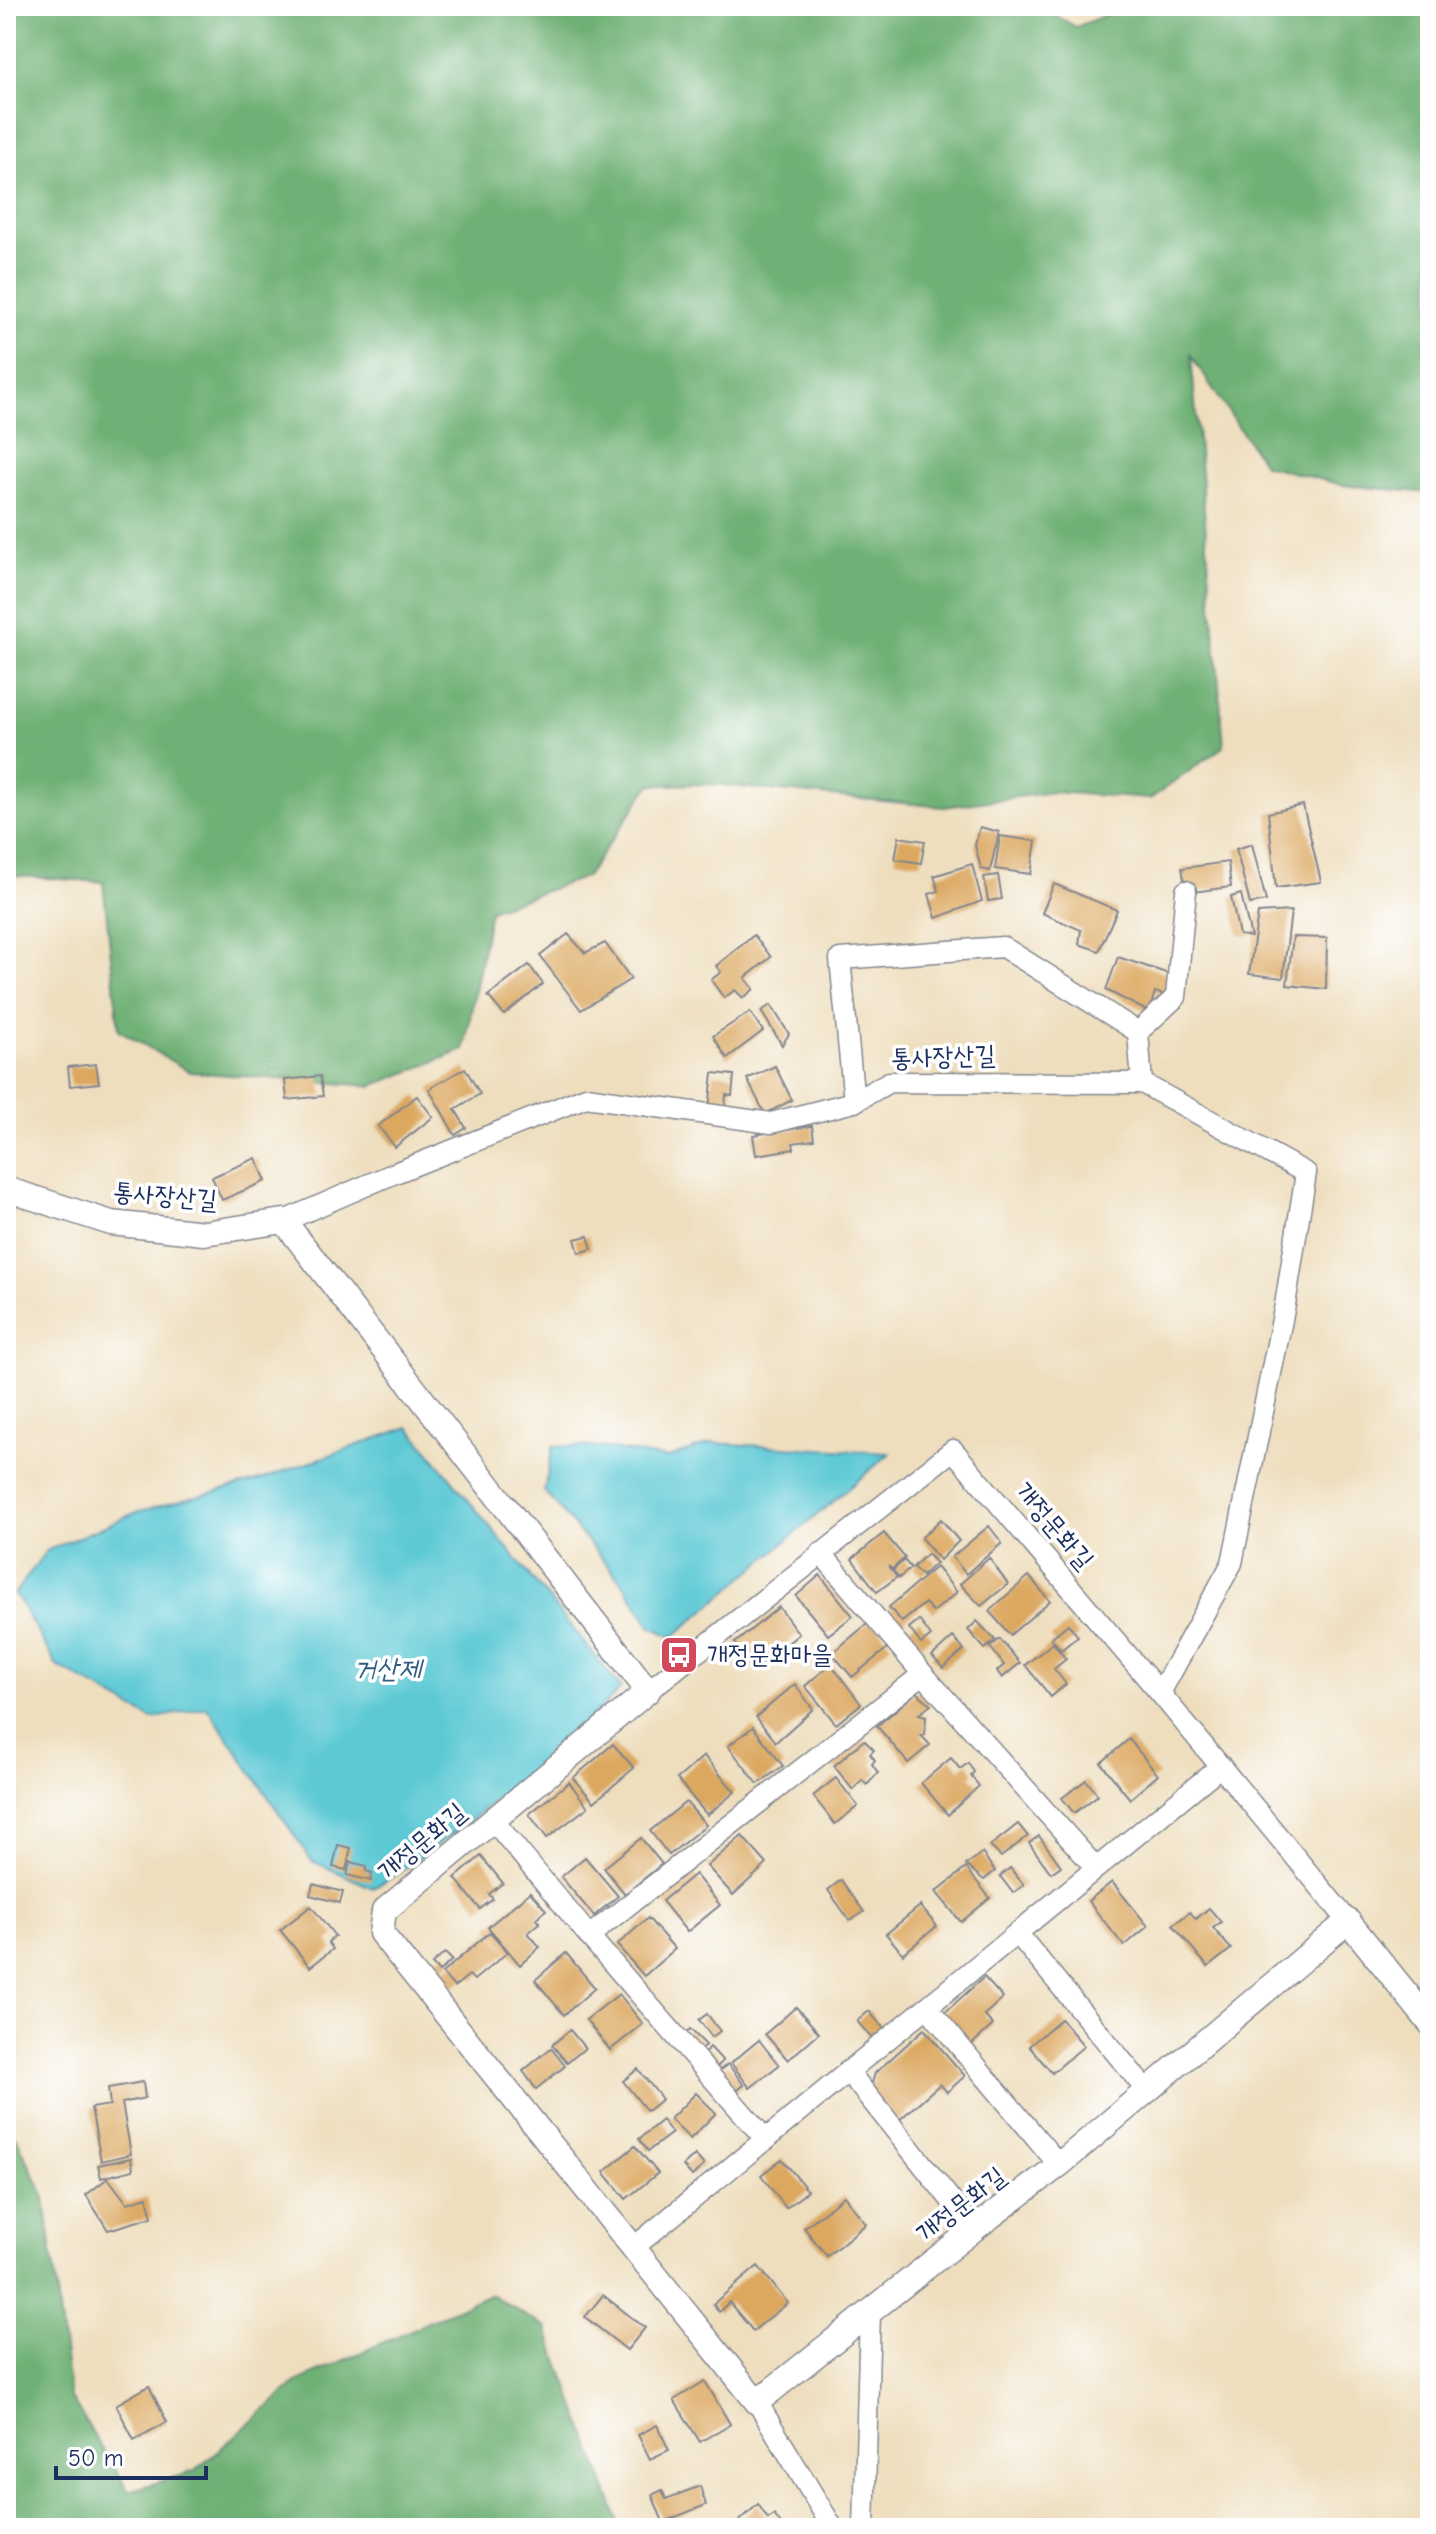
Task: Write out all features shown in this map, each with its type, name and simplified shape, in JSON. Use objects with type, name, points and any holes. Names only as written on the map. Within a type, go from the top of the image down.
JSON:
[{"type":"street","points":[[1138,1032],[1176,997],[1186,891]]},
{"type":"street","points":[[854,1102],[840,959],[1003,947],[1138,1032]]},
{"type":"street","points":[[1138,1032],[1142,1083]]},
{"type":"street","name":"통사장산길","points":[[6,1189],[111,1223],[204,1233],[284,1221],[586,1097],[771,1123],[854,1102],[889,1082],[1142,1083],[1306,1173],[1285,1305],[1232,1563],[1160,1693]]},
{"type":"street","points":[[284,1221],[648,1691]]},
{"type":"street","name":"개정문화길","points":[[1348,1921],[1059,2165],[757,2402],[381,1933],[384,1911],[492,1819],[648,1691],[953,1450],[1221,1766],[1348,1921],[1430,2023]]},
{"type":"street","points":[[821,1553],[923,1674],[1096,1868]]},
{"type":"street","points":[[589,1936],[923,1674]]},
{"type":"street","points":[[633,2248],[1221,1766]]},
{"type":"street","name":"개정문화길","points":[[492,1819],[766,2140]]},
{"type":"street","points":[[1017,1933],[1147,2091]]},
{"type":"street","points":[[927,2007],[1059,2165]]},
{"type":"street","points":[[848,2071],[974,2229]]},
{"type":"street","points":[[864,2528],[870,2312]]},
{"type":"street","points":[[757,2402],[833,2528]]},
{"type":"green space","points":[[6,6],[1040,6],[1076,27],[1128,6],[1430,6],[1430,493],[1342,485],[1264,465],[1191,356],[1224,746],[1150,799],[1052,792],[944,807],[710,784],[650,785],[586,877],[490,910],[464,1050],[372,1086],[190,1072],[119,1030],[103,882],[6,875]]},
{"type":"green space","points":[[6,2136],[16,2136],[45,2198],[70,2397],[129,2491],[195,2471],[298,2381],[490,2294],[546,2328],[621,2528],[31,2528],[6,2517]]},
{"type":"water","name":"거산제","points":[[409,1427],[621,1688],[512,1787],[425,1854],[373,1888],[312,1861],[207,1707],[152,1719],[56,1665],[15,1593],[46,1551],[137,1512],[257,1481]]},
{"type":"water","points":[[712,1443],[890,1453],[673,1637],[651,1627],[623,1583],[544,1491],[553,1446],[599,1447],[668,1458]]},
{"type":"building","points":[[1303,805],[1321,882],[1276,888],[1268,813]]},
{"type":"building","points":[[980,827],[999,832],[990,871],[981,869],[975,845]]},
{"type":"building","points":[[1000,836],[1036,841],[1031,874],[995,869]]},
{"type":"building","points":[[899,837],[925,841],[921,863],[895,859]]},
{"type":"building","points":[[1252,844],[1266,901],[1250,904],[1236,849]]},
{"type":"building","points":[[1228,862],[1231,887],[1193,892],[1185,886],[1182,868]]},
{"type":"building","points":[[972,864],[982,901],[936,918],[929,894],[939,891],[934,876]]},
{"type":"building","points":[[998,875],[1002,899],[988,901],[984,877]]},
{"type":"building","points":[[1054,884],[1117,910],[1099,951],[1079,944],[1081,930],[1042,913]]},
{"type":"building","points":[[1241,894],[1251,937],[1239,935],[1231,897]]},
{"type":"building","points":[[1291,911],[1283,978],[1249,974],[1258,913]]},
{"type":"building","points":[[568,934],[585,953],[605,943],[631,979],[581,1010],[540,956]]},
{"type":"building","points":[[754,935],[771,957],[745,978],[754,989],[743,998],[735,990],[724,998],[711,980],[721,972],[716,966]]},
{"type":"building","points":[[1293,937],[1327,938],[1326,989],[1287,985]]},
{"type":"building","points":[[1118,957],[1175,976],[1168,996],[1155,992],[1149,1012],[1106,990]]},
{"type":"building","points":[[529,965],[543,984],[504,1015],[488,996]]},
{"type":"building","points":[[771,1005],[789,1034],[782,1045],[761,1011]]},
{"type":"building","points":[[750,1012],[763,1031],[727,1058],[713,1036]]},
{"type":"building","points":[[96,1064],[99,1083],[70,1086],[68,1067]]},
{"type":"building","points":[[775,1066],[792,1100],[765,1114],[747,1079]]},
{"type":"building","points":[[465,1068],[480,1094],[455,1109],[466,1128],[455,1135],[429,1089]]},
{"type":"building","points":[[713,1073],[734,1075],[732,1096],[726,1095],[725,1111],[709,1109]]},
{"type":"building","points":[[320,1076],[323,1096],[287,1100],[285,1080]]},
{"type":"building","points":[[417,1096],[433,1117],[395,1147],[378,1126]]},
{"type":"building","points":[[812,1126],[814,1140],[793,1143],[794,1149],[756,1155],[753,1135]]},
{"type":"building","points":[[256,1158],[266,1181],[222,1200],[212,1177]]},
{"type":"building","points":[[588,1236],[592,1249],[579,1253],[575,1239]]},
{"type":"building","points":[[941,1519],[959,1541],[940,1560],[921,1538]]},
{"type":"building","points":[[989,1526],[1002,1543],[966,1574],[952,1557]]},
{"type":"building","points":[[884,1533],[905,1558],[892,1569],[888,1566],[897,1577],[877,1592],[852,1559]]},
{"type":"building","points":[[927,1554],[936,1563],[922,1576],[913,1567]]},
{"type":"building","points":[[989,1558],[1008,1584],[981,1606],[960,1584]]},
{"type":"building","points":[[904,1560],[911,1568],[899,1578],[893,1570]]},
{"type":"building","points":[[936,1567],[957,1592],[933,1612],[925,1603],[902,1622],[889,1607]]},
{"type":"building","points":[[820,1575],[853,1616],[828,1635],[796,1596]]},
{"type":"building","points":[[1029,1576],[1050,1601],[1010,1635],[989,1611]]},
{"type":"building","points":[[779,1607],[799,1634],[755,1670],[735,1643]]},
{"type":"building","points":[[872,1620],[891,1645],[852,1677],[832,1653]]},
{"type":"building","points":[[919,1620],[931,1636],[921,1644],[909,1628]]},
{"type":"building","points":[[977,1621],[995,1640],[985,1649],[968,1630]]},
{"type":"building","points":[[1068,1624],[1078,1636],[1061,1650],[1051,1638]]},
{"type":"building","points":[[953,1637],[964,1650],[943,1668],[932,1656]]},
{"type":"building","points":[[1000,1639],[1020,1663],[1002,1678],[997,1671],[1004,1665],[990,1647]]},
{"type":"building","points":[[1053,1643],[1066,1659],[1054,1669],[1066,1684],[1051,1697],[1025,1665]]},
{"type":"building","points":[[831,1664],[861,1704],[836,1724],[805,1686]]},
{"type":"building","points":[[795,1684],[813,1709],[776,1742],[756,1717]]},
{"type":"building","points":[[917,1692],[931,1705],[919,1714],[926,1716],[925,1735],[921,1735],[930,1745],[908,1763],[877,1726]]},
{"type":"building","points":[[753,1727],[783,1766],[758,1784],[728,1746]]},
{"type":"building","points":[[1129,1739],[1158,1775],[1130,1799],[1101,1763]]},
{"type":"building","points":[[864,1740],[874,1750],[870,1754],[878,1773],[867,1785],[862,1780],[853,1790],[834,1766]]},
{"type":"building","points":[[613,1744],[634,1768],[594,1802],[573,1778]]},
{"type":"building","points":[[704,1756],[735,1792],[707,1815],[677,1779]]},
{"type":"building","points":[[951,1758],[960,1769],[968,1763],[974,1772],[971,1776],[979,1786],[948,1815],[921,1783]]},
{"type":"building","points":[[836,1778],[858,1806],[835,1824],[813,1796]]},
{"type":"building","points":[[1086,1780],[1098,1795],[1074,1813],[1062,1798]]},
{"type":"building","points":[[569,1782],[588,1807],[547,1838],[529,1814]]},
{"type":"building","points":[[686,1802],[706,1825],[669,1855],[650,1831]]},
{"type":"building","points":[[1018,1824],[1028,1836],[1001,1857],[990,1846]]},
{"type":"building","points":[[742,1836],[767,1864],[733,1895],[707,1866]]},
{"type":"building","points":[[1039,1836],[1061,1866],[1051,1873],[1029,1843]]},
{"type":"building","points":[[641,1838],[662,1864],[625,1894],[604,1868]]},
{"type":"building","points":[[338,1845],[351,1848],[346,1870],[333,1867]]},
{"type":"building","points":[[982,1853],[995,1871],[984,1880],[966,1865]]},
{"type":"building","points":[[481,1856],[503,1883],[489,1894],[493,1899],[480,1909],[455,1878]]},
{"type":"building","points":[[585,1857],[618,1896],[594,1916],[561,1877]]},
{"type":"building","points":[[350,1862],[367,1866],[366,1871],[372,1873],[371,1881],[347,1875]]},
{"type":"building","points":[[966,1868],[990,1898],[961,1922],[936,1892]]},
{"type":"building","points":[[1010,1868],[1024,1885],[1013,1893],[1000,1876]]},
{"type":"building","points":[[695,1874],[720,1905],[687,1932],[662,1901]]},
{"type":"building","points":[[841,1880],[864,1912],[850,1921],[828,1890]]},
{"type":"building","points":[[1112,1882],[1148,1926],[1124,1946],[1088,1901]]},
{"type":"building","points":[[313,1884],[343,1892],[340,1903],[310,1895]]},
{"type":"building","points":[[530,1892],[546,1910],[536,1919],[540,1923],[528,1933],[540,1947],[520,1965],[488,1927]]},
{"type":"building","points":[[311,1906],[335,1936],[328,1942],[333,1949],[310,1967],[280,1930]]},
{"type":"building","points":[[920,1906],[937,1926],[903,1954],[886,1934]]},
{"type":"building","points":[[1209,1908],[1221,1922],[1213,1928],[1231,1949],[1208,1967],[1173,1925],[1190,1912],[1196,1919]]},
{"type":"building","points":[[648,1918],[675,1949],[644,1976],[617,1945]]},
{"type":"building","points":[[490,1932],[508,1952],[474,1980],[469,1975],[454,1987],[442,1973]]},
{"type":"building","points":[[445,1953],[452,1960],[439,1972],[432,1964]]},
{"type":"building","points":[[566,1953],[595,1988],[564,2015],[535,1980]]},
{"type":"building","points":[[984,1977],[1003,1998],[984,2015],[993,2025],[970,2046],[942,2015]]},
{"type":"building","points":[[619,1994],[643,2024],[610,2050],[586,2020]]},
{"type":"building","points":[[796,2007],[819,2033],[788,2060],[765,2034]]},
{"type":"building","points":[[869,2011],[885,2030],[873,2040],[857,2021]]},
{"type":"building","points":[[707,2014],[720,2031],[712,2037],[699,2020]]},
{"type":"building","points":[[1061,2019],[1084,2046],[1052,2073],[1029,2046]]},
{"type":"building","points":[[690,2029],[706,2045],[699,2049],[686,2034]]},
{"type":"building","points":[[924,2029],[965,2076],[947,2092],[940,2084],[898,2121],[870,2090],[875,2073]]},
{"type":"building","points":[[570,2030],[585,2048],[567,2063],[552,2045]]},
{"type":"building","points":[[759,2040],[779,2065],[750,2088],[731,2063]]},
{"type":"building","points":[[710,2047],[723,2061],[716,2068],[703,2054]]},
{"type":"building","points":[[551,2048],[565,2066],[536,2089],[523,2071]]},
{"type":"building","points":[[728,2064],[744,2085],[735,2092],[719,2071]]},
{"type":"building","points":[[638,2069],[662,2099],[647,2111],[623,2081]]},
{"type":"building","points":[[143,2082],[145,2098],[122,2103],[131,2154],[101,2161],[91,2108],[110,2105],[108,2088]]},
{"type":"building","points":[[696,2093],[716,2113],[690,2139],[670,2119]]},
{"type":"building","points":[[662,2120],[672,2133],[648,2151],[639,2139]]},
{"type":"building","points":[[635,2146],[658,2173],[626,2199],[604,2172]]},
{"type":"building","points":[[695,2155],[704,2165],[692,2176],[683,2166]]},
{"type":"building","points":[[131,2158],[133,2170],[101,2178],[98,2165]]},
{"type":"building","points":[[782,2159],[808,2191],[786,2208],[761,2175]]},
{"type":"building","points":[[108,2178],[127,2203],[147,2197],[152,2217],[108,2230],[86,2195]]},
{"type":"building","points":[[844,2196],[866,2224],[827,2256],[804,2228]]},
{"type":"building","points":[[758,2266],[788,2303],[753,2331],[729,2302],[719,2312],[713,2304]]},
{"type":"building","points":[[603,2295],[645,2328],[627,2350],[585,2317]]},
{"type":"building","points":[[705,2381],[730,2424],[700,2442],[674,2400]]},
{"type":"building","points":[[149,2386],[167,2422],[134,2440],[116,2405]]},
{"type":"building","points":[[657,2425],[669,2450],[650,2459],[638,2435]]},
{"type":"building","points":[[700,2486],[706,2505],[663,2522],[652,2495],[662,2490],[666,2499]]},
{"type":"building","points":[[758,2504],[768,2519],[774,2515],[784,2528],[732,2528]]},
{"type":"place","name":"개정문화마을","points":[[679,1655]]}]
